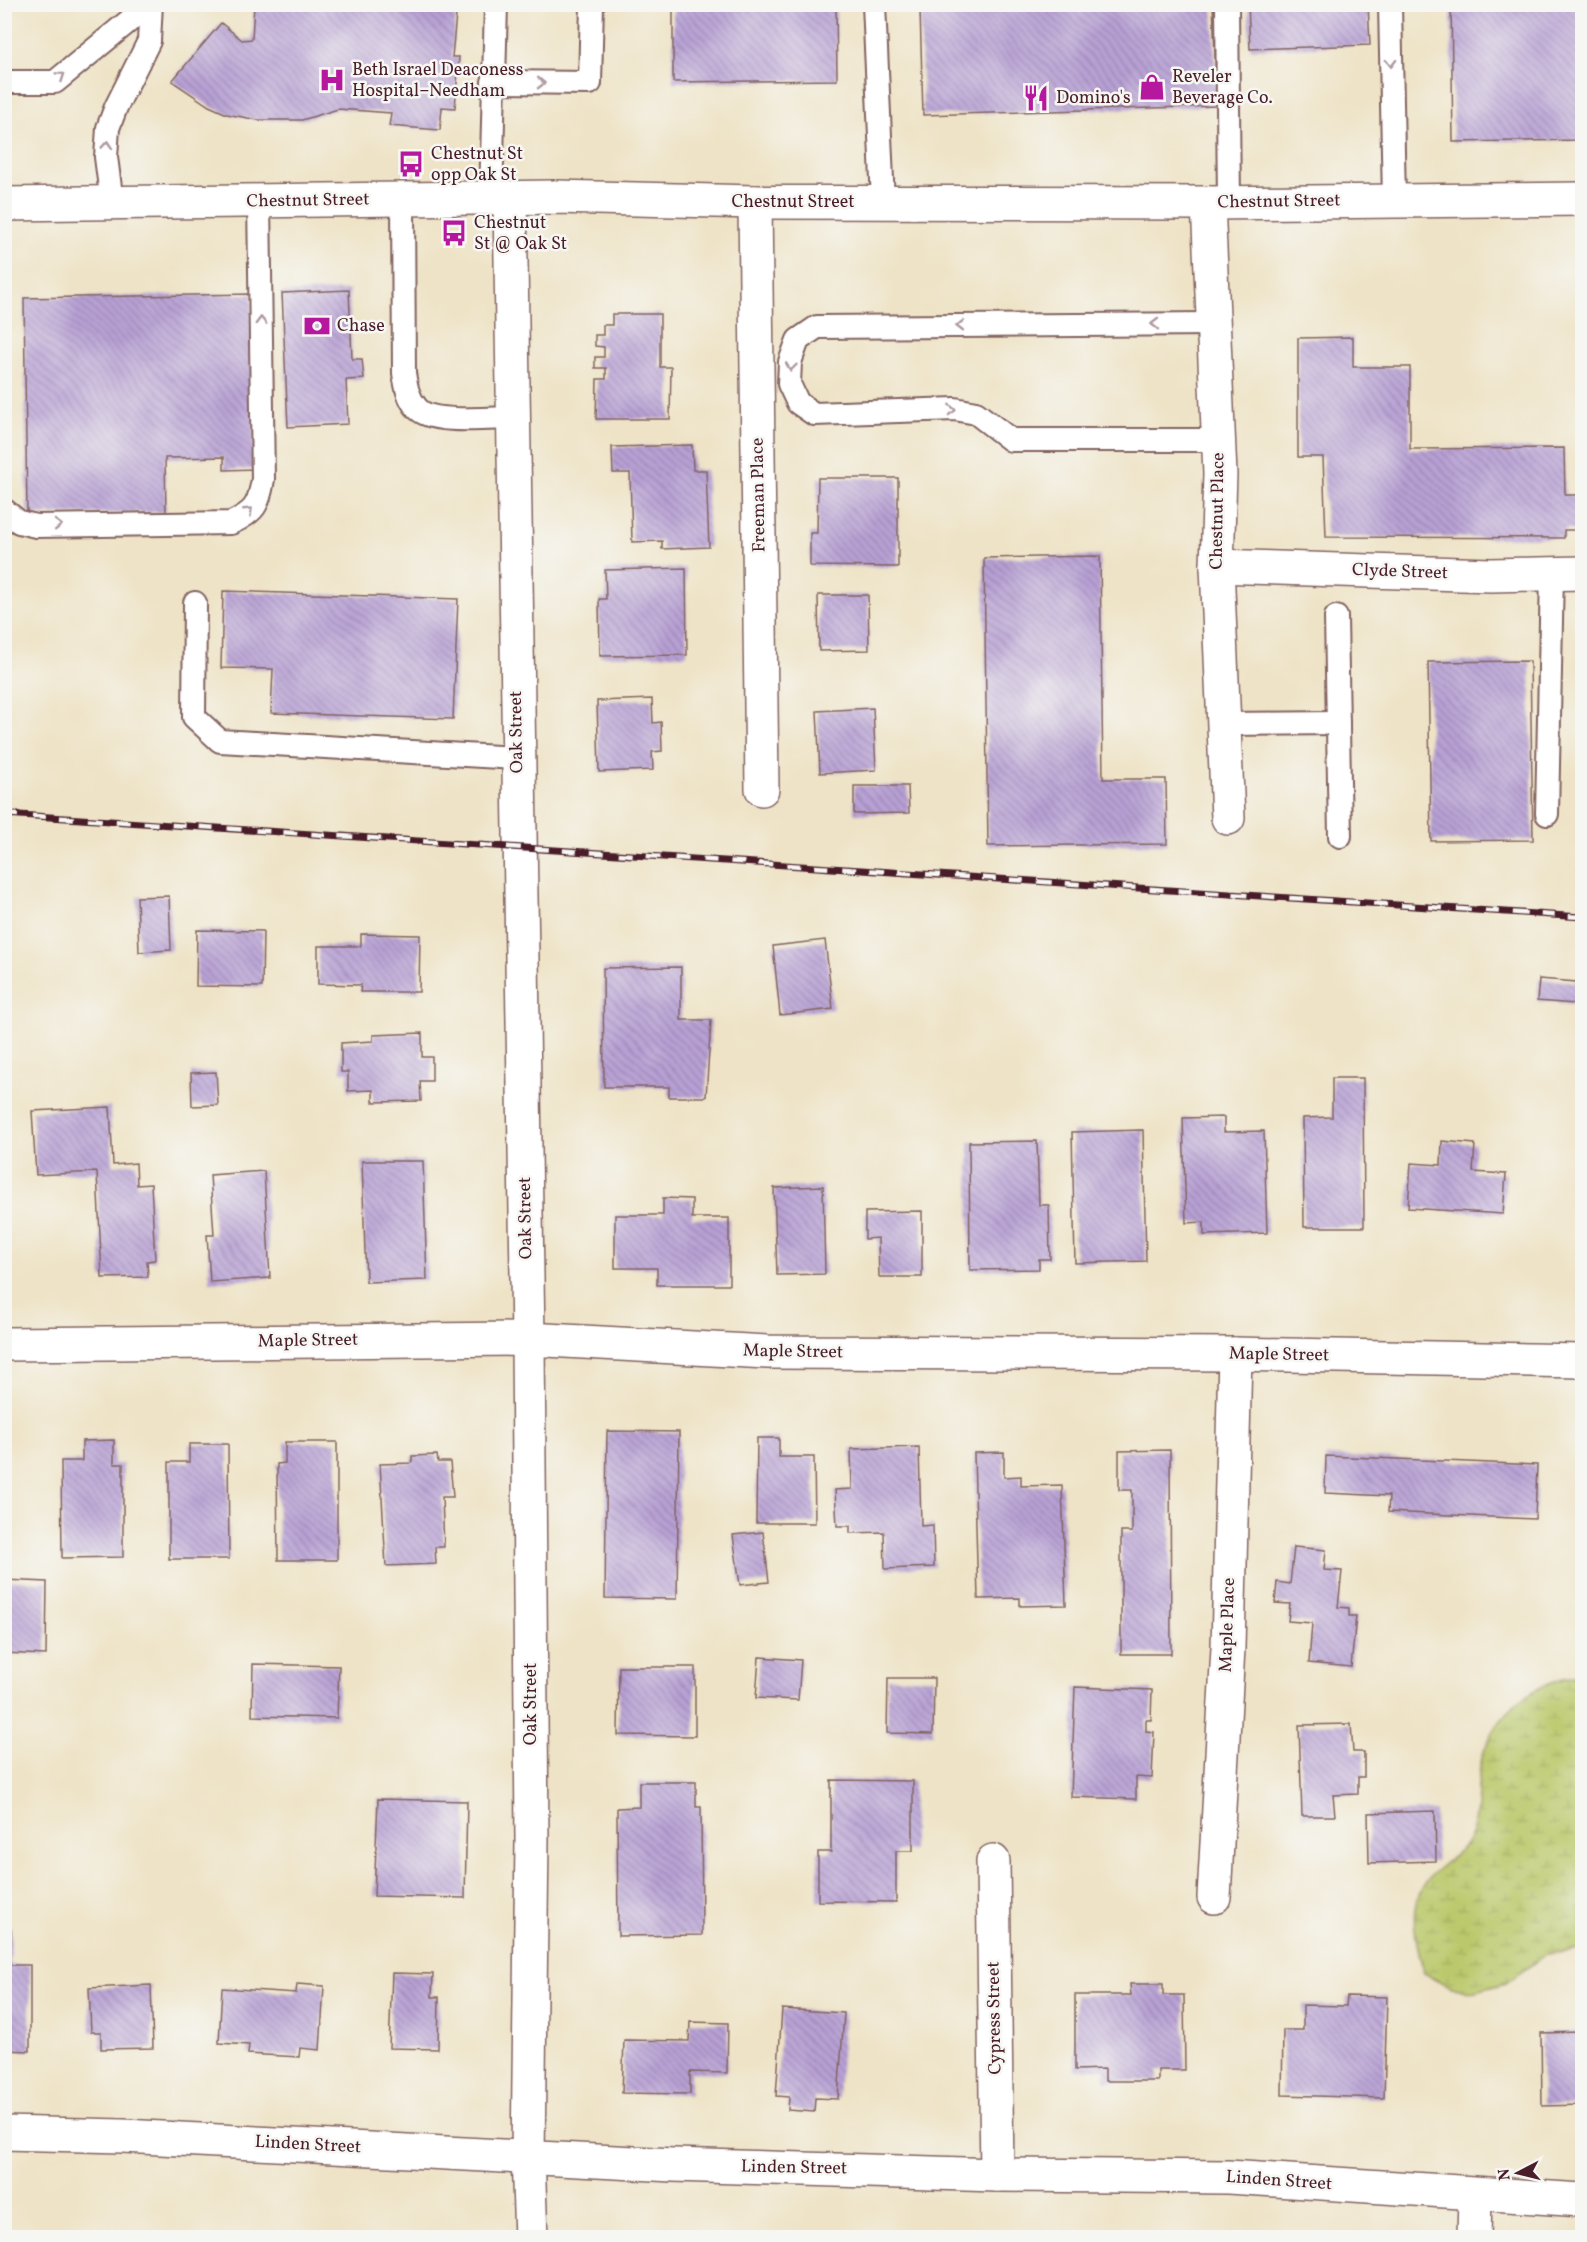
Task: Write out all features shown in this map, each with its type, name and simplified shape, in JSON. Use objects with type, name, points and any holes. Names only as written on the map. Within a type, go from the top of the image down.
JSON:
[{"type":"street","name":"Chestnut Street","points":[[4,204],[501,198],[755,202],[1219,203],[1582,199]]},
{"type":"street","name":"Oak Street","points":[[501,198],[513,418],[528,1339],[532,1840],[528,2156],[531,2238]]},
{"type":"street","name":"Freeman Place","points":[[755,202],[762,789]]},
{"type":"street","name":"Chestnut Place","points":[[1219,203],[1214,324],[1219,440],[1217,566],[1228,818]]},
{"type":"street","name":"Clyde Street","points":[[1217,566],[1491,574],[1567,573]]},
{"type":"street","name":"Maple Street","points":[[4,1344],[528,1339],[767,1352],[1235,1354],[1582,1362]]},
{"type":"street","name":"Maple Place","points":[[1214,1897],[1228,1648],[1235,1354]]},
{"type":"street","name":"Cypress Street","points":[[993,1861],[997,2175]]},
{"type":"street","name":"Linden Street","points":[[4,2133],[528,2156],[673,2165],[997,2175],[1228,2177],[1474,2195],[1582,2200]]},
{"type":"street","points":[[1474,2195],[1474,2238]]},
{"type":"lane","points":[[4,82],[55,82],[129,21],[146,4]]},
{"type":"lane","points":[[112,203],[106,157],[108,128],[149,41],[151,4]]},
{"type":"lane","points":[[496,4],[493,82],[501,198]]},
{"type":"lane","points":[[493,82],[590,83],[592,4]]},
{"type":"lane","points":[[874,4],[883,202]]},
{"type":"lane","points":[[1219,203],[1227,4]]},
{"type":"lane","points":[[1390,4],[1394,201]]},
{"type":"lane","points":[[403,200],[404,373],[408,394],[418,410],[434,418],[513,418]]},
{"type":"lane","points":[[4,510],[19,522],[36,526],[231,523],[249,515],[260,499],[263,479],[259,201]]},
{"type":"lane","points":[[1214,324],[817,327],[798,340],[790,362],[789,384],[798,403],[814,414],[955,409],[976,413],[1011,440],[1219,440]]},
{"type":"lane","points":[[1547,814],[1567,573]]},
{"type":"lane","points":[[195,603],[194,717],[220,741],[517,758]]},
{"type":"lane","points":[[1335,617],[1340,836]]},
{"type":"lane","points":[[1224,724],[1338,723]]},
{"type":"green space","points":[[1582,1675],[1582,1950],[1546,1954],[1506,1983],[1471,1992],[1451,1987],[1424,1973],[1415,1926],[1417,1900],[1422,1887],[1470,1837],[1476,1818],[1479,1775],[1483,1756],[1500,1722],[1513,1707],[1545,1685],[1563,1678]]},
{"type":"building","points":[[254,4],[457,4],[452,57],[459,57],[455,108],[442,107],[440,130],[389,126],[391,113],[338,109],[302,120],[258,120],[227,114],[209,106],[172,81],[221,23],[242,40],[252,39]]},
{"type":"building","points":[[673,4],[836,4],[837,80],[673,82]]},
{"type":"building","points":[[1107,4],[1213,4],[1217,106],[923,115],[920,10]]},
{"type":"building","points":[[1248,4],[1368,4],[1370,45],[1250,49]]},
{"type":"building","points":[[1451,4],[1582,4],[1582,140],[1453,142]]},
{"type":"building","name":"Chase","points":[[349,290],[352,359],[362,359],[364,379],[346,380],[348,424],[288,427],[282,293]]},
{"type":"building","points":[[252,294],[255,469],[224,470],[224,457],[165,458],[166,512],[27,515],[24,298]]},
{"type":"building","points":[[612,314],[660,314],[660,367],[671,367],[670,419],[596,419],[597,379],[606,379],[606,368],[595,368],[595,357],[604,357],[604,347],[595,346],[595,335],[603,335],[603,325],[612,325]]},
{"type":"building","points":[[1353,337],[1353,367],[1410,367],[1410,449],[1564,448],[1565,495],[1582,495],[1582,530],[1564,530],[1564,538],[1326,537],[1323,457],[1298,457],[1298,338]]},
{"type":"building","points":[[692,445],[693,470],[706,470],[709,547],[662,549],[662,541],[632,542],[630,473],[613,473],[612,447]]},
{"type":"building","points":[[818,478],[898,478],[898,567],[810,566],[810,533],[817,533]]},
{"type":"building","points":[[1100,556],[1103,779],[1166,779],[1167,844],[988,846],[984,558]]},
{"type":"building","points":[[686,568],[687,655],[600,656],[599,599],[606,599],[605,570]]},
{"type":"building","points":[[223,591],[458,599],[453,719],[271,713],[273,669],[221,668]]},
{"type":"building","points":[[818,595],[868,595],[869,650],[819,651]]},
{"type":"building","points":[[1530,661],[1533,840],[1431,841],[1428,662]]},
{"type":"building","points":[[652,699],[653,723],[661,722],[662,751],[652,752],[653,770],[599,772],[597,701]]},
{"type":"building","points":[[873,708],[876,770],[820,773],[817,711]]},
{"type":"building","points":[[854,786],[908,786],[909,813],[854,814]]},
{"type":"building","points":[[169,896],[171,950],[139,952],[137,897]]},
{"type":"building","points":[[197,930],[263,931],[262,987],[196,986]]},
{"type":"building","points":[[361,934],[420,935],[419,992],[360,992],[361,985],[318,984],[318,946],[361,946]]},
{"type":"building","points":[[825,940],[833,1009],[780,1015],[773,946]]},
{"type":"building","points":[[681,967],[681,1020],[711,1020],[706,1097],[669,1097],[669,1087],[604,1087],[603,968]]},
{"type":"building","points":[[1539,979],[1577,982],[1575,1004],[1537,1001]]},
{"type":"building","points":[[422,1033],[422,1057],[432,1057],[432,1081],[420,1081],[421,1101],[373,1102],[373,1090],[348,1091],[348,1072],[341,1072],[341,1043],[373,1041],[373,1035]]},
{"type":"building","points":[[216,1072],[218,1105],[192,1106],[191,1073]]},
{"type":"building","points":[[1332,1078],[1363,1078],[1364,1227],[1304,1227],[1303,1118],[1332,1117]]},
{"type":"building","points":[[110,1107],[113,1165],[136,1163],[137,1185],[151,1184],[155,1260],[147,1261],[148,1277],[102,1278],[97,1172],[36,1175],[32,1111]]},
{"type":"building","points":[[1224,1117],[1224,1132],[1264,1131],[1267,1233],[1204,1235],[1204,1222],[1186,1223],[1183,1118]]},
{"type":"building","points":[[1143,1130],[1146,1261],[1075,1263],[1072,1132]]},
{"type":"building","points":[[1037,1141],[1039,1205],[1049,1205],[1050,1259],[1039,1259],[1039,1269],[970,1270],[969,1142]]},
{"type":"building","points":[[1442,1141],[1475,1144],[1473,1172],[1506,1174],[1503,1214],[1408,1208],[1411,1163],[1441,1165]]},
{"type":"building","points":[[362,1161],[423,1161],[427,1280],[366,1282]]},
{"type":"building","points":[[264,1171],[270,1278],[210,1282],[207,1235],[214,1235],[210,1175]]},
{"type":"building","points":[[823,1186],[825,1274],[777,1275],[774,1188]]},
{"type":"building","points":[[663,1198],[692,1199],[692,1218],[729,1218],[729,1285],[657,1285],[657,1268],[615,1268],[615,1215],[663,1215]]},
{"type":"building","points":[[922,1211],[922,1277],[879,1277],[878,1238],[865,1239],[865,1212]]},
{"type":"building","points":[[607,1431],[679,1432],[677,1599],[605,1598]]},
{"type":"building","points":[[757,1438],[779,1438],[779,1457],[814,1457],[815,1523],[756,1523]]},
{"type":"building","points":[[114,1440],[114,1464],[123,1464],[123,1557],[62,1558],[61,1461],[82,1461],[82,1441]]},
{"type":"building","points":[[285,1442],[337,1442],[337,1560],[278,1560],[277,1464],[285,1463]]},
{"type":"building","points":[[189,1444],[228,1444],[229,1559],[169,1559],[169,1462],[189,1462]]},
{"type":"building","points":[[919,1447],[921,1526],[933,1525],[934,1567],[885,1569],[884,1532],[850,1533],[850,1526],[837,1526],[835,1490],[852,1489],[851,1449]]},
{"type":"building","points":[[1170,1450],[1171,1654],[1121,1654],[1121,1532],[1132,1532],[1132,1490],[1119,1490],[1119,1451]]},
{"type":"building","points":[[1004,1452],[1004,1477],[1021,1476],[1021,1486],[1062,1485],[1066,1605],[1020,1606],[1020,1598],[978,1599],[974,1453]]},
{"type":"building","points":[[437,1455],[438,1462],[450,1462],[453,1497],[442,1497],[444,1547],[435,1547],[436,1564],[386,1566],[380,1464],[412,1463],[412,1456]]},
{"type":"building","points":[[1326,1456],[1537,1465],[1535,1519],[1388,1512],[1389,1496],[1325,1493]]},
{"type":"building","points":[[763,1532],[769,1582],[740,1585],[733,1535]]},
{"type":"building","points":[[1294,1547],[1326,1550],[1324,1570],[1342,1571],[1338,1607],[1349,1608],[1349,1616],[1356,1616],[1351,1667],[1309,1663],[1312,1623],[1288,1621],[1290,1604],[1275,1603],[1277,1582],[1290,1584]]},
{"type":"building","points":[[4,1580],[47,1582],[46,1655],[4,1653]]},
{"type":"building","points":[[759,1657],[801,1660],[798,1700],[756,1698]]},
{"type":"building","points":[[253,1664],[339,1666],[337,1718],[252,1716]]},
{"type":"building","points":[[619,1667],[695,1667],[695,1736],[618,1735]]},
{"type":"building","points":[[888,1678],[934,1678],[933,1734],[887,1733]]},
{"type":"building","points":[[1075,1687],[1152,1690],[1151,1720],[1146,1720],[1146,1731],[1154,1732],[1152,1778],[1136,1777],[1136,1799],[1071,1797]]},
{"type":"building","points":[[1351,1724],[1353,1752],[1364,1752],[1364,1777],[1358,1777],[1358,1794],[1333,1795],[1335,1816],[1302,1816],[1299,1725]]},
{"type":"building","points":[[831,1780],[913,1781],[913,1851],[896,1851],[896,1902],[818,1901],[818,1852],[831,1852]]},
{"type":"building","points":[[639,1782],[696,1782],[696,1807],[701,1807],[702,1935],[618,1936],[617,1808],[639,1807]]},
{"type":"building","points":[[378,1799],[467,1801],[465,1898],[374,1896]]},
{"type":"building","points":[[1435,1811],[1436,1861],[1369,1863],[1368,1813]]},
{"type":"building","points":[[4,1929],[11,1929],[10,1965],[30,1965],[30,2051],[4,2050]]},
{"type":"building","points":[[392,1973],[433,1974],[432,1997],[439,1997],[438,2049],[389,2048]]},
{"type":"building","points":[[297,1984],[324,1986],[320,2050],[300,2048],[299,2057],[248,2054],[249,2045],[219,2043],[222,1988],[296,1993]]},
{"type":"building","points":[[1130,1984],[1163,1984],[1163,1995],[1184,1995],[1185,2070],[1158,2070],[1158,2081],[1105,2081],[1105,2069],[1075,2070],[1075,1995],[1131,1995]]},
{"type":"building","points":[[151,1985],[153,2048],[101,2049],[101,2032],[91,2032],[89,1988]]},
{"type":"building","points":[[1347,1996],[1387,1997],[1384,2098],[1282,2095],[1283,2030],[1303,2030],[1303,2005],[1346,2006]]},
{"type":"building","points":[[782,2009],[844,2013],[838,2099],[815,2098],[814,2112],[788,2110],[789,2097],[776,2096]]},
{"type":"building","points":[[690,2022],[728,2023],[727,2073],[690,2072],[690,2094],[622,2093],[624,2040],[689,2041]]},
{"type":"building","points":[[1582,2032],[1582,2105],[1542,2106],[1541,2033]]},
{"type":"railway","points":[[4,814],[1582,917]]},
{"type":"place","name":"Beth Israel Deaconess Hospital–Needham","points":[[332,80]]},
{"type":"place","name":"Reveler Beverage Co.","points":[[1152,87]]},
{"type":"place","name":"Domino's","points":[[1036,98]]},
{"type":"place","name":"Chestnut St opp Oak St","points":[[411,164]]},
{"type":"place","name":"Chestnut St @ Oak St","points":[[454,233]]},
{"type":"place","name":"Chase","points":[[317,326]]}]
